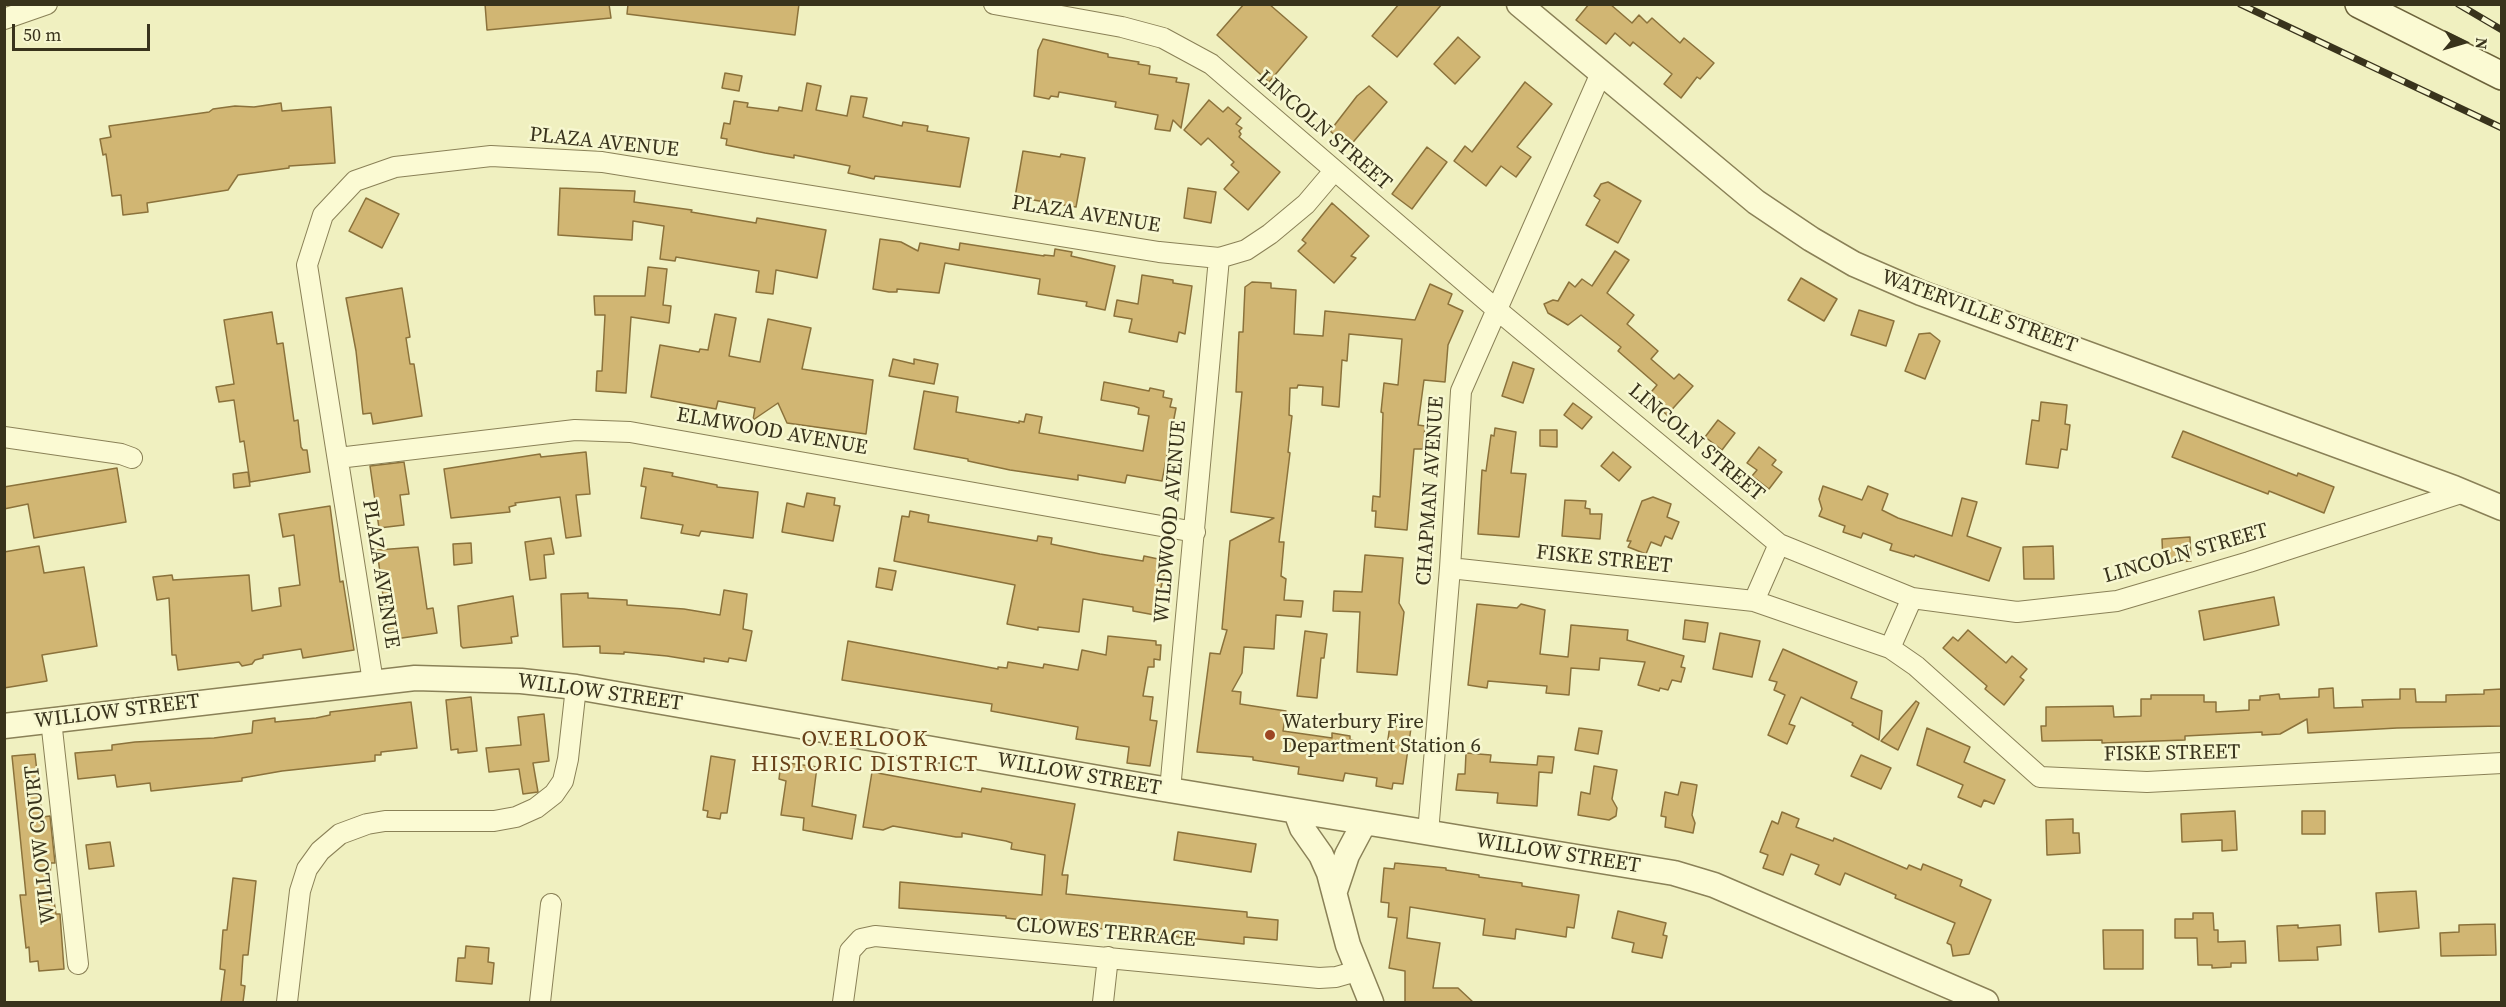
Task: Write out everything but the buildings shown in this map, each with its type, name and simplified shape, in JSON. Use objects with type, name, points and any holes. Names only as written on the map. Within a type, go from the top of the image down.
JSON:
[{"type":"main road","points":[[2359,4],[2502,76]]},
{"type":"street","points":[[4,19],[47,4]]},
{"type":"street","name":"LINCOLN STREET","points":[[993,4],[1122,27],[1163,38],[1211,64],[1496,309],[1779,544],[1912,598],[2017,612],[2116,602],[2249,562],[2464,492]]},
{"type":"street","name":"WATERVILLE STREET","points":[[1519,4],[1756,202],[1811,239],[1877,275],[2502,508]]},
{"type":"street","name":"CHAPMAN AVENUE","points":[[1428,833],[1461,391],[1601,73]]},
{"type":"street","name":"PLAZA AVENUE","points":[[373,681],[307,265],[323,215],[355,181],[395,167],[491,156],[602,162],[1159,252],[1219,258],[1246,250],[1270,234],[1306,204],[1334,171]]},
{"type":"street","name":"WILDWOOD AVENUE","points":[[1170,790],[1219,258]]},
{"type":"street","name":"ELMWOOD AVENUE","points":[[338,458],[574,430],[630,432],[1195,532]]},
{"type":"street","points":[[4,437],[18,441],[121,454],[132,458]]},
{"type":"street","points":[[1754,601],[1779,544]]},
{"type":"street","name":"FISKE STREET","points":[[1449,568],[1754,601],[1890,648],[1916,666],[2040,777],[2147,782],[2502,763]]},
{"type":"street","points":[[1890,648],[1912,598]]},
{"type":"street","name":"WILLOW STREET","points":[[4,726],[373,681],[415,678],[464,678],[576,687],[1296,812],[1644,868],[1714,885],[1960,997],[1986,1002]]},
{"type":"street","points":[[287,1002],[300,891],[307,869],[320,850],[340,834],[367,824],[406,821],[494,821],[516,817],[536,808],[554,794],[563,781],[568,759],[576,687]]},
{"type":"street","name":"WILLOW COURT","points":[[51,720],[78,964]]},
{"type":"street","points":[[1296,812],[1302,828],[1325,863],[1335,891],[1348,945],[1371,1002]]},
{"type":"street","points":[[1335,891],[1347,855],[1364,823]]},
{"type":"street","points":[[540,1002],[551,904]]},
{"type":"street","name":"CLOWES TERRACE","points":[[843,1002],[847,965],[853,946],[861,939],[884,936],[1319,978],[1336,977],[1357,971]]},
{"type":"street","points":[[1103,1002],[1108,957]]},
{"type":"railway","points":[[2240,4],[2502,128]]},
{"type":"railway","points":[[2458,4],[2502,30]]},
{"type":"place","name":"Waterbury Fire Department Station 6","points":[[1270,735]]},
{"type":"district","name":"OVERLOOK HISTORIC DISTRICT","points":[[865,752]]}]
